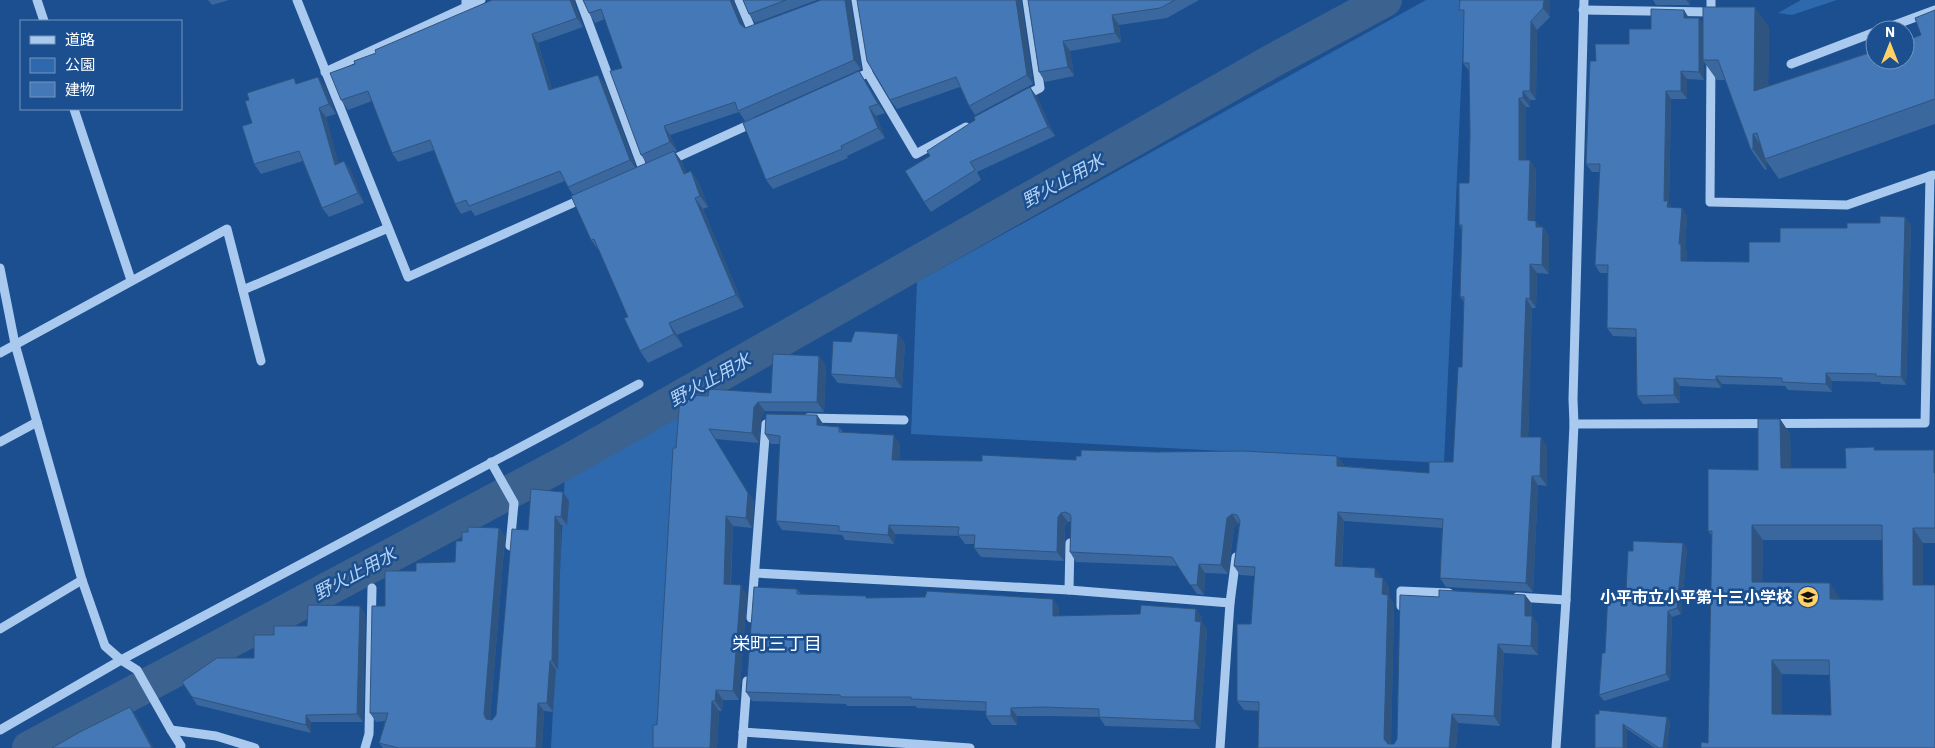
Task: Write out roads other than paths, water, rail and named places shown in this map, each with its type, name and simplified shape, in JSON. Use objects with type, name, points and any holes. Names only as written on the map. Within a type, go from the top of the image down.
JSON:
[{"type":"street","points":[[37,0],[44,20]]},
{"type":"street","points":[[297,0],[408,277],[590,196]]},
{"type":"street","points":[[325,72],[466,4],[480,0]]},
{"type":"street","points":[[580,0],[644,172]]},
{"type":"street","points":[[739,0],[752,31],[762,27]]},
{"type":"street","points":[[856,0],[868,73],[916,154],[974,123]]},
{"type":"street","points":[[1556,748],[1566,600],[1574,424],[1573,389],[1584,0]]},
{"type":"street","points":[[1711,0],[1711,31]]},
{"type":"street","points":[[1015,101],[1040,88],[1030,1]]},
{"type":"street","points":[[1583,10],[1711,12]]},
{"type":"street","points":[[1908,20],[1935,10]]},
{"type":"street","points":[[1791,64],[1865,36]]},
{"type":"street","points":[[1574,424],[1926,422],[1932,175],[1847,204],[1710,202],[1711,50]]},
{"type":"street","points":[[841,84],[868,73]]},
{"type":"street","points":[[74,110],[131,280]]},
{"type":"street","points":[[635,176],[760,120]]},
{"type":"street","points":[[243,290],[388,228]]},
{"type":"street","points":[[0,353],[227,229],[261,361]]},
{"type":"street","points":[[0,268],[16,344],[37,422],[82,580],[105,646],[121,660],[138,670],[181,746],[180,748]]},
{"type":"street","points":[[0,730],[121,660],[639,384]]},
{"type":"street","points":[[751,623],[767,417],[777,417]]},
{"type":"street","points":[[796,418],[904,420]]},
{"type":"street","points":[[0,442],[37,422]]},
{"type":"street","points":[[491,462],[514,503],[509,560]]},
{"type":"street","points":[[1069,590],[1070,536]]},
{"type":"street","points":[[1220,748],[1230,603],[1238,548]]},
{"type":"street","points":[[754,573],[1069,590],[1230,603]]},
{"type":"street","points":[[0,628],[82,580]]},
{"type":"street","points":[[365,748],[369,734],[372,588]]},
{"type":"street","points":[[1400,620],[1402,591],[1460,594]]},
{"type":"street","points":[[1508,597],[1566,600]]},
{"type":"street","points":[[742,748],[747,672]]},
{"type":"street","points":[[171,730],[216,736],[256,748]]},
{"type":"street","points":[[743,732],[970,748]]},
{"type":"waterway","name":"野火止用水","points":[[29,748],[568,461],[1272,61],[1385,0]]},
{"type":"place","name":"小平市立小平第十三小学校","points":[[1808,597]]},
{"type":"district","name":"栄町三丁目","points":[[777,644]]}]
